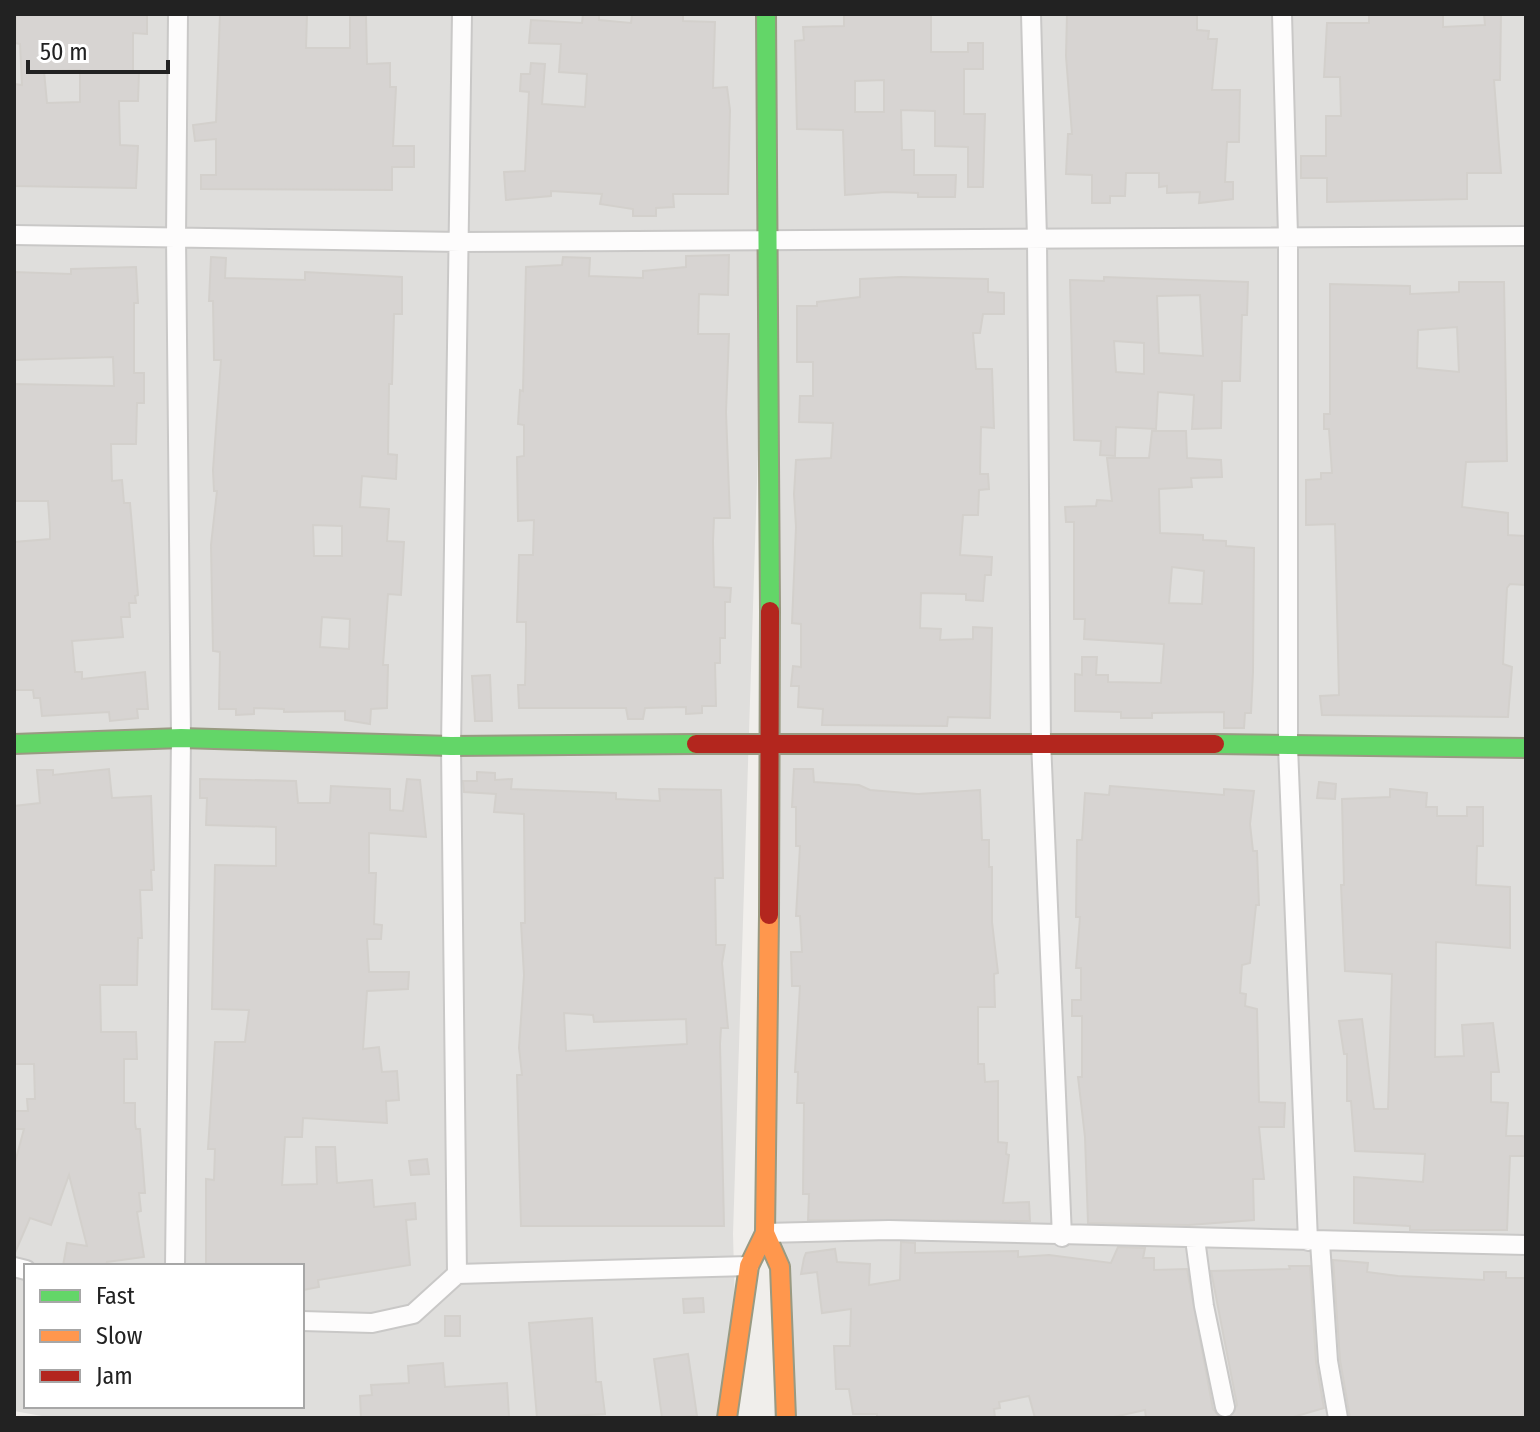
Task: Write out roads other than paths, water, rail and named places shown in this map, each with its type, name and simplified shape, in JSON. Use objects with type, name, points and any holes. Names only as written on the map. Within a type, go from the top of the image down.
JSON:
[{"type":"main road","points":[[766,14],[771,746],[765,1233],[780,1267],[786,1418]]},
{"type":"main road","points":[[14,744],[181,738],[451,746],[771,746],[1041,741],[1288,747],[1526,748]]},
{"type":"main road","points":[[727,1418],[749,1266],[765,1233]]},
{"type":"street","points":[[175,1264],[181,738],[176,237],[178,14]]},
{"type":"street","points":[[457,1274],[451,746],[461,242],[462,14]]},
{"type":"street","points":[[1031,14],[1037,239],[1041,741],[1062,1237]]},
{"type":"street","points":[[1282,14],[1288,236],[1288,747],[1314,1242],[1338,1418]]},
{"type":"street","points":[[14,235],[461,242],[1526,236]]},
{"type":"street","points":[[765,1233],[889,1230],[1062,1237],[1526,1245]]},
{"type":"street","points":[[1195,1239],[1204,1306],[1225,1407]]},
{"type":"street","points":[[304,1321],[372,1323],[413,1314],[457,1274],[749,1266]]}]
